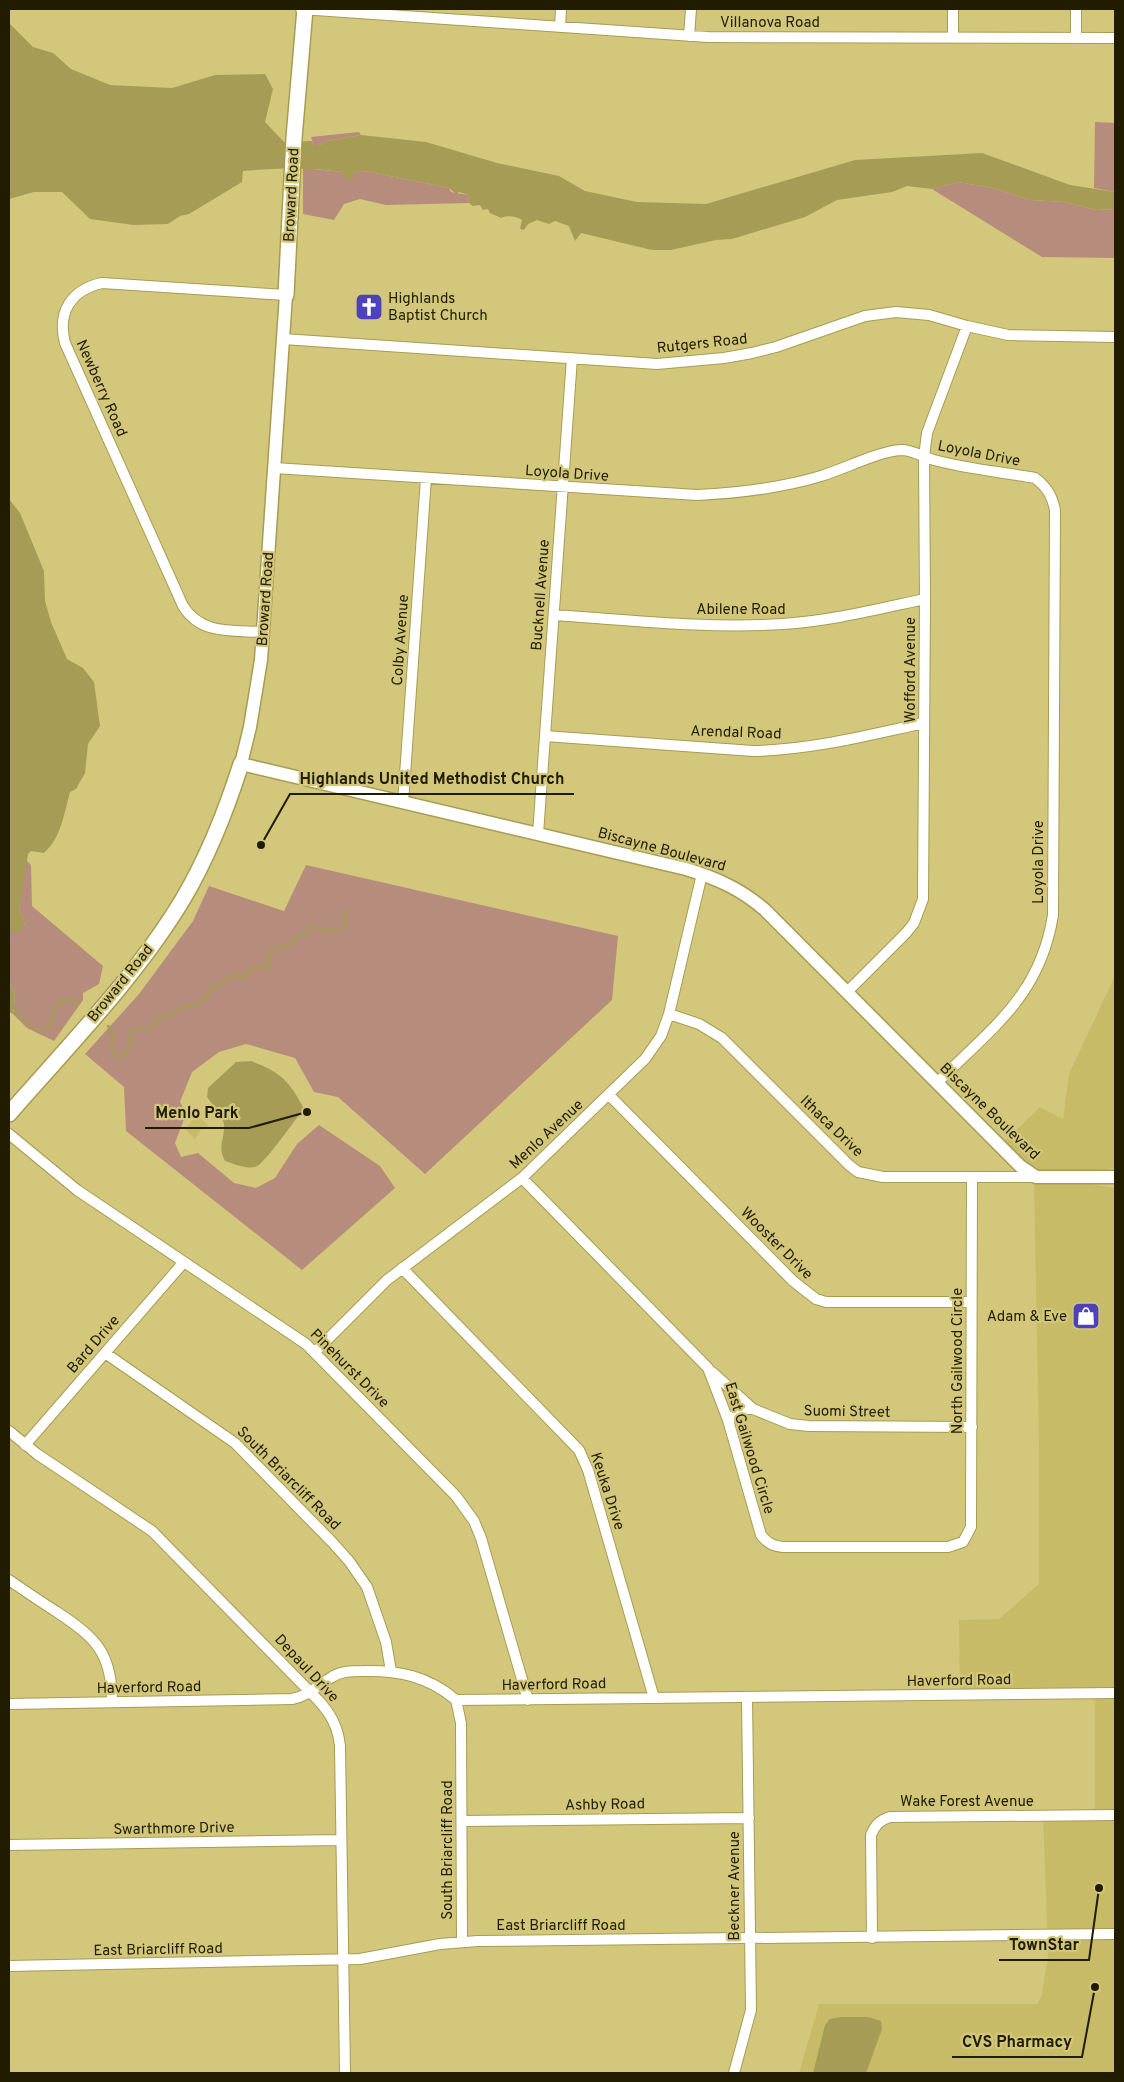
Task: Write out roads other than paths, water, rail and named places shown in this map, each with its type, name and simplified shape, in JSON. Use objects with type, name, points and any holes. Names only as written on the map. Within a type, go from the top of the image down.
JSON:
[{"type":"main road","name":"Broward Road","points":[[286,295],[294,138],[305,9]]},
{"type":"main road","name":"Broward Road","points":[[9,1114],[127,977],[168,923],[210,848],[225,812],[241,764]]},
{"type":"street","name":"Villanova Road","points":[[301,9],[440,13],[560,27],[689,36],[1115,38]]},
{"type":"street","points":[[560,27],[561,9]]},
{"type":"street","points":[[689,36],[690,9]]},
{"type":"street","points":[[953,9],[953,38]]},
{"type":"street","points":[[1076,9],[1076,38]]},
{"type":"street","name":"Newberry Road","points":[[263,632],[211,628],[199,624],[189,617],[65,343],[62,326],[66,309],[76,295],[88,287],[102,283],[286,295]]},
{"type":"street","name":"Broward Road","points":[[241,764],[257,689],[263,632],[286,295]]},
{"type":"street","name":"Rutgers Road","points":[[283,339],[657,364],[724,358],[776,347],[843,323],[880,313],[922,313],[996,334],[1115,337]]},
{"type":"street","name":"Wofford Avenue","points":[[847,992],[906,933],[914,923],[923,899],[924,457],[927,433],[967,326]]},
{"type":"street","name":"Bucknell Avenue","points":[[538,834],[572,358]]},
{"type":"street","name":"Loyola Drive","points":[[274,468],[670,495],[727,494],[809,480],[894,451],[914,451],[932,460],[1035,478],[1049,492],[1055,510],[1053,905],[1050,930],[1037,971],[1021,998],[937,1083]]},
{"type":"street","name":"Colby Avenue","points":[[403,803],[426,478]]},
{"type":"street","name":"Abilene Road","points":[[554,615],[718,626],[783,624],[830,619],[925,599]]},
{"type":"street","name":"Arendal Road","points":[[545,736],[777,750],[830,743],[924,723]]},
{"type":"street","name":"Biscayne Boulevard","points":[[241,764],[702,874],[727,883],[752,899],[847,992],[1011,1159],[1036,1177],[1115,1177]]},
{"type":"street","name":"Menlo Avenue","points":[[315,1352],[387,1280],[522,1178],[609,1095],[655,1047],[669,1014],[702,874]]},
{"type":"street","name":"Ithaca Drive","points":[[669,1014],[699,1024],[722,1038],[816,1133],[858,1172],[883,1177],[1036,1177]]},
{"type":"street","name":"Wooster Drive","points":[[609,1095],[793,1282],[816,1299],[826,1302],[972,1302]]},
{"type":"street","name":"Pinehurst Drive","points":[[9,1134],[77,1190],[306,1344],[456,1496],[474,1522],[481,1538],[528,1700]]},
{"type":"street","name":"North Gailwood Circle","points":[[963,1542],[971,1527],[972,1177]]},
{"type":"street","name":"East Gailwood Circle","points":[[522,1178],[708,1368],[728,1420],[761,1535],[770,1544],[783,1547],[948,1547],[963,1542]]},
{"type":"street","name":"Bard Drive","points":[[25,1445],[184,1262]]},
{"type":"street","name":"Keuka Drive","points":[[402,1268],[579,1450],[588,1470],[654,1698]]},
{"type":"street","name":"South Briarcliff Road","points":[[105,1353],[235,1443],[332,1542],[349,1561],[367,1587],[386,1642],[391,1671]]},
{"type":"street","points":[[708,1368],[752,1409]]},
{"type":"street","points":[[728,1420],[744,1409],[752,1409]]},
{"type":"street","name":"Suomi Street","points":[[752,1409],[790,1424],[810,1426],[972,1427]]},
{"type":"street","name":"Depaul Drive","points":[[9,1430],[25,1445],[152,1532],[329,1712],[335,1724],[339,1740],[345,2073]]},
{"type":"street","points":[[9,1580],[90,1636],[104,1655],[108,1666],[112,1687],[112,1702]]},
{"type":"street","name":"Haverford Road","points":[[9,1704],[292,1699],[303,1697],[333,1676],[341,1673],[391,1671],[422,1679],[446,1692],[456,1700],[1115,1693]]},
{"type":"street","name":"Beckner Avenue","points":[[734,2073],[750,2020],[747,1697]]},
{"type":"street","name":"South Briarcliff Road","points":[[456,1700],[461,1724],[462,1941]]},
{"type":"street","name":"Wake Forest Avenue","points":[[872,1938],[871,1835],[874,1828],[883,1819],[890,1816],[1115,1815]]},
{"type":"street","name":"Ashby Road","points":[[462,1821],[749,1818]]},
{"type":"street","name":"Swarthmore Drive","points":[[9,1845],[341,1840]]},
{"type":"street","name":"East Briarcliff Road","points":[[9,1966],[343,1960],[368,1958],[462,1941],[1115,1934]]},
{"type":"waterway","points":[[108,1026],[113,1034],[111,1049],[117,1055],[125,1055],[128,1051],[132,1030],[153,1027],[159,1018],[172,1014],[185,1006],[198,1005],[206,998],[211,989],[228,980],[232,975],[242,977],[247,975],[250,969],[269,967],[271,951],[286,946],[301,935],[307,934],[309,927],[342,930],[346,922],[345,915],[349,910]]},
{"type":"waterway","points":[[14,1008],[29,1025],[38,1029],[44,1029],[50,1028],[54,1010],[61,1001],[68,999],[79,1004]]},
{"type":"place","name":"Highlands Baptist Church","points":[[369,307]]},
{"type":"place","name":"Highlands United Methodist Church","points":[[261,845]]},
{"type":"place","name":"Menlo Park","points":[[307,1112]]},
{"type":"place","name":"Adam & Eve","points":[[1086,1316]]},
{"type":"place","name":"TownStar","points":[[1099,1888]]},
{"type":"place","name":"CVS Pharmacy","points":[[1095,1987]]}]
